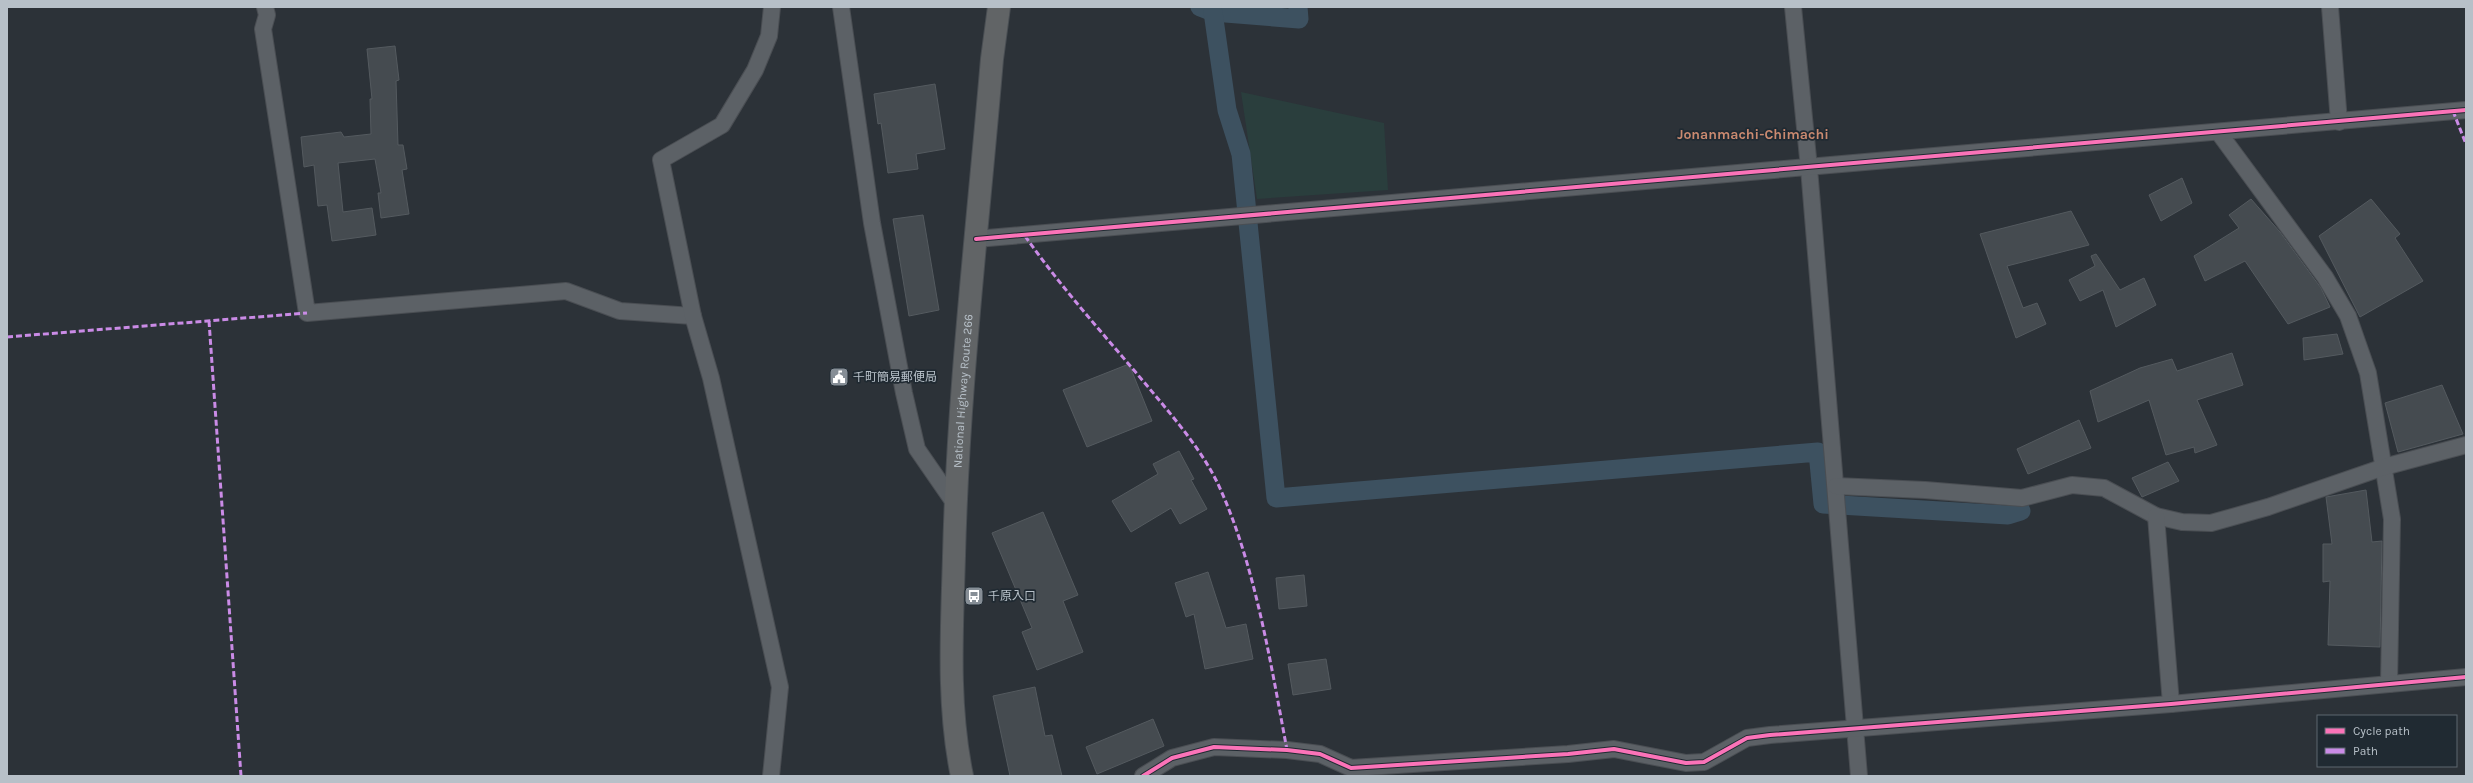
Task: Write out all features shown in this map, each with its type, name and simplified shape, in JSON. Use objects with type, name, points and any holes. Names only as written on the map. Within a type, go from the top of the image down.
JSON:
[{"type":"highway","name":"National Highway Route 266","points":[[962,776],[955,739],[953,684],[955,504],[992,59],[1000,7]]},
{"type":"street","points":[[266,7],[267,15],[263,30],[307,313],[566,291],[620,311],[693,316]]},
{"type":"street","points":[[771,776],[780,687],[711,378],[693,316],[661,160],[722,125],[755,70],[768,36],[772,7]]},
{"type":"street","points":[[841,7],[872,223],[904,393],[917,449],[955,504]]},
{"type":"street","points":[[1793,7],[1809,168],[1859,776]]},
{"type":"street","points":[[2330,7],[2339,122]]},
{"type":"street","points":[[976,239],[2219,133],[2466,110]]},
{"type":"street","points":[[2219,133],[2325,277],[2348,316],[2368,373],[2392,518],[2389,684]]},
{"type":"street","points":[[1836,486],[1925,490],[2022,498],[2072,485],[2104,488],[2131,501],[2156,516],[2182,522],[2211,523],[2268,507],[2384,467],[2466,445]]},
{"type":"street","points":[[2156,516],[2171,704]]},
{"type":"street","points":[[1143,776],[1172,758],[1214,747],[1287,750],[1320,754],[1351,768],[1530,757],[1614,749],[1686,763],[1704,762],[1747,738],[1855,728],[2171,704],[2466,677]]},
{"type":"green space","points":[[1241,92],[1384,123],[1388,190],[1257,199]]},
{"type":"building","points":[[395,46],[399,80],[396,81],[398,145],[403,145],[407,169],[402,170],[409,214],[381,218],[378,193],[381,193],[375,159],[338,163],[343,212],[372,208],[376,235],[332,241],[327,205],[318,206],[314,165],[304,167],[301,137],[341,132],[344,137],[371,134],[370,99],[372,99],[367,49]]},
{"type":"building","points":[[935,84],[945,149],[916,154],[918,169],[888,173],[881,123],[878,124],[874,94]]},
{"type":"building","points":[[2182,178],[2192,203],[2161,221],[2149,195]]},
{"type":"building","points":[[2251,199],[2280,232],[2321,288],[2330,307],[2288,324],[2245,261],[2205,281],[2194,256],[2239,228],[2229,215]]},
{"type":"building","points":[[2371,199],[2400,234],[2395,238],[2423,281],[2360,317],[2319,236]]},
{"type":"building","points":[[2071,211],[2089,245],[2007,266],[2023,308],[2037,303],[2046,324],[2016,338],[1980,234]]},
{"type":"building","points":[[923,215],[939,310],[909,316],[893,219]]},
{"type":"building","points":[[2096,254],[2120,290],[2144,278],[2156,305],[2116,327],[2103,290],[2080,301],[2069,280],[2095,266],[2091,256]]},
{"type":"building","points":[[2337,334],[2343,354],[2304,360],[2303,338]]},
{"type":"building","points":[[2232,353],[2243,385],[2197,400],[2217,445],[2195,453],[2194,447],[2166,455],[2149,400],[2098,422],[2090,391],[2140,368],[2172,359],[2177,371]]},
{"type":"building","points":[[1129,364],[1152,421],[1087,447],[1063,390]]},
{"type":"building","points":[[2442,385],[2463,434],[2398,452],[2385,403]]},
{"type":"building","points":[[2079,420],[2091,448],[2028,474],[2017,449]]},
{"type":"building","points":[[1179,451],[1194,479],[1191,480],[1207,509],[1180,524],[1171,508],[1131,532],[1112,501],[1158,474],[1153,464]]},
{"type":"building","points":[[2168,462],[2179,481],[2142,497],[2132,478]]},
{"type":"building","points":[[2366,490],[2372,542],[2382,541],[2380,647],[2328,645],[2330,581],[2323,582],[2323,544],[2332,544],[2326,497]]},
{"type":"building","points":[[1043,512],[1078,595],[1063,601],[1083,652],[1037,670],[1022,632],[1032,628],[992,533]]},
{"type":"building","points":[[1208,572],[1226,628],[1246,624],[1253,659],[1205,669],[1194,614],[1186,617],[1175,583]]},
{"type":"building","points":[[1304,575],[1307,606],[1279,609],[1276,578]]},
{"type":"building","points":[[1326,659],[1331,689],[1293,695],[1288,664]]},
{"type":"building","points":[[1035,687],[1045,736],[1052,735],[1062,776],[1010,776],[993,696]]},
{"type":"building","points":[[1153,719],[1164,746],[1097,774],[1086,747]]},
{"type":"waterway","points":[[1200,7],[1213,12],[1299,19],[1298,7]]},
{"type":"waterway","points":[[1213,12],[1227,110],[1241,154],[1276,498],[1818,452],[1823,504],[2008,515],[2021,511]]},
{"type":"marked path","points":[[2453,111],[2466,144]]},
{"type":"marked path","points":[[1025,236],[1070,295],[1177,422],[1204,458],[1218,484],[1231,515],[1252,580],[1268,649],[1287,750]]},
{"type":"marked path","points":[[7,337],[307,313]]},
{"type":"marked path","points":[[209,321],[241,776]]},
{"type":"cycle path","points":[[976,239],[2466,110]]},
{"type":"cycle path","points":[[1143,776],[1172,758],[1214,747],[1287,750],[1320,754],[1351,768],[1568,754],[1614,749],[1686,763],[1704,762],[1747,738],[1770,735],[2171,704],[2466,677]]},
{"type":"place","name":"千町簡易郵便局","points":[[839,377]]},
{"type":"place","name":"千原入口","points":[[974,596]]},
{"type":"district","name":"Jonanmachi-Chimachi","points":[[1753,134]]}]
